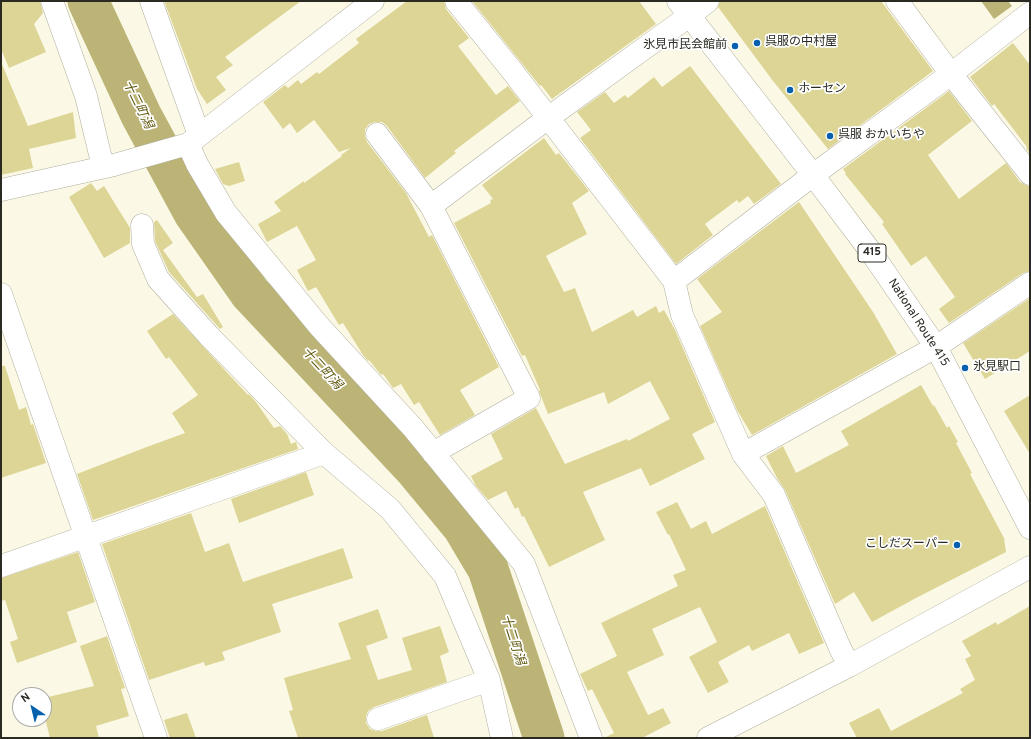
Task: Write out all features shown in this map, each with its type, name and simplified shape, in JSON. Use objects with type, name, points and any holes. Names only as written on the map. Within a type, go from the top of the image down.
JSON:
[{"type":"main road","points":[[52,1],[86,96],[108,166]]},
{"type":"main road","points":[[151,1],[194,139],[197,164],[226,213],[319,326],[413,428],[524,564],[591,738]]},
{"type":"main road","points":[[1,190],[108,166],[194,139],[373,1]]},
{"type":"main road","points":[[456,1],[674,281],[682,315],[743,454],[774,495],[849,666]]},
{"type":"main road","points":[[431,206],[548,118],[684,8],[708,1]]},
{"type":"main road","points":[[897,1],[951,74],[1030,174]]},
{"type":"main road","name":"National Route 415","points":[[684,8],[871,252],[936,347],[1030,528]]},
{"type":"main road","points":[[674,281],[813,175],[951,74],[1030,13]]},
{"type":"main road","points":[[377,134],[431,206],[529,398],[433,453]]},
{"type":"main road","points":[[142,225],[143,244],[158,279],[209,336],[324,453],[390,509],[445,576],[489,680],[502,738]]},
{"type":"main road","points":[[743,454],[936,347],[1030,283]]},
{"type":"main road","points":[[1,294],[10,347],[86,536],[156,738]]},
{"type":"main road","points":[[1,566],[324,453]]},
{"type":"main road","points":[[708,738],[849,666],[1030,567]]},
{"type":"main road","points":[[378,719],[489,680]]},
{"type":"shaded area","points":[[981,1],[1008,1],[1012,6],[994,19]]},
{"type":"building","points":[[1,1],[40,1],[43,13],[34,24],[46,52],[9,68],[1,49]]},
{"type":"building","points":[[164,1],[301,1],[225,57],[233,65],[216,77],[226,90],[207,104],[197,89]]},
{"type":"building","points":[[407,1],[444,1],[446,9],[469,38],[458,46],[496,95],[508,86],[520,101],[454,151],[456,153],[425,178],[387,126],[382,122],[375,122],[369,124],[365,129],[367,142],[406,193],[429,237],[432,235],[499,367],[460,390],[475,415],[440,435],[419,402],[414,405],[401,384],[393,388],[383,374],[381,375],[369,360],[368,361],[343,323],[339,325],[316,287],[308,291],[297,270],[316,260],[297,226],[267,242],[258,224],[281,211],[274,202],[304,181],[304,183],[351,148],[339,152],[314,120],[297,133],[290,123],[283,129],[263,102],[285,85],[288,88],[298,80],[301,84],[317,72],[319,74],[359,43],[356,39]]},
{"type":"building","points":[[472,1],[639,1],[656,24],[552,99]]},
{"type":"building","points":[[720,1],[881,1],[933,71],[828,149],[773,81],[718,7]]},
{"type":"building","points":[[1013,43],[1030,65],[1030,154],[1026,148],[1027,147],[994,104],[992,106],[970,77]]},
{"type":"building","points":[[1,62],[28,126],[73,112],[76,138],[29,149],[33,168],[1,175]]},
{"type":"building","points":[[690,66],[781,184],[754,204],[748,196],[739,203],[737,200],[705,224],[713,235],[676,264],[580,138],[591,130],[577,112],[605,92],[614,103],[625,95],[628,98],[654,77],[662,87]]},
{"type":"building","points":[[949,91],[972,121],[928,155],[959,199],[1006,163],[1020,182],[1030,186],[1030,271],[1023,273],[949,323],[939,309],[955,297],[926,256],[911,266],[882,224],[884,222],[845,174],[846,173],[843,169]]},
{"type":"building","points":[[544,138],[556,155],[559,153],[589,191],[572,203],[587,234],[546,256],[564,292],[575,288],[592,332],[633,310],[637,317],[656,306],[659,313],[664,310],[675,330],[715,422],[692,434],[705,459],[650,486],[641,468],[583,492],[605,540],[549,567],[524,516],[522,517],[518,507],[515,509],[506,491],[488,500],[476,486],[471,476],[503,459],[491,434],[536,408],[565,464],[627,439],[628,441],[670,419],[650,381],[608,404],[604,392],[548,414],[539,391],[540,390],[525,355],[522,356],[454,223],[491,203],[490,200],[493,199],[482,185]]},
{"type":"building","points":[[239,162],[245,181],[229,186],[223,184],[215,169]]},
{"type":"building","points":[[91,183],[97,191],[104,186],[130,228],[130,243],[104,258],[69,197]]},
{"type":"building","points":[[799,202],[873,312],[897,354],[752,435],[737,410],[700,326],[722,312],[697,279]]},
{"type":"building","points":[[157,220],[173,243],[163,250],[197,297],[203,294],[223,327],[220,329],[169,272],[155,241],[154,222]]},
{"type":"building","points":[[1030,298],[1030,351],[985,379],[963,343]]},
{"type":"building","points":[[173,314],[248,395],[249,394],[274,428],[280,426],[287,434],[291,444],[296,442],[298,449],[93,520],[77,474],[185,433],[172,413],[198,395],[169,357],[166,359],[147,331]]},
{"type":"building","points":[[1,366],[5,366],[19,410],[26,407],[31,425],[33,424],[46,463],[1,478]]},
{"type":"building","points":[[921,385],[947,428],[949,426],[958,442],[956,443],[972,473],[970,474],[1004,538],[1006,552],[872,622],[854,592],[835,604],[785,490],[766,456],[783,446],[796,473],[849,445],[841,431]]},
{"type":"building","points":[[1030,395],[1030,454],[1004,411]]},
{"type":"building","points":[[306,472],[314,495],[239,523],[231,499]]},
{"type":"building","points":[[677,502],[691,529],[706,521],[712,534],[765,506],[824,643],[799,654],[789,633],[752,651],[749,645],[718,662],[729,682],[708,693],[689,657],[717,642],[700,607],[652,629],[664,655],[627,672],[648,715],[663,708],[671,723],[642,738],[604,738],[614,733],[592,689],[588,691],[580,674],[617,656],[601,623],[678,586],[673,575],[686,570],[669,534],[668,535],[656,512]]},
{"type":"building","points":[[191,513],[205,552],[229,543],[243,582],[343,548],[353,578],[272,604],[281,632],[222,652],[225,660],[205,666],[204,662],[149,680],[102,544]]},
{"type":"building","points":[[78,552],[95,602],[67,612],[77,642],[17,663],[10,642],[18,639],[5,600],[1,601],[1,578]]},
{"type":"building","points":[[1030,606],[1030,738],[857,738],[849,723],[879,708],[891,731],[963,693],[960,689],[975,680],[965,659],[971,656],[962,641],[996,622],[997,625]]},
{"type":"building","points":[[378,609],[388,638],[366,646],[378,680],[412,670],[402,638],[440,626],[449,652],[440,656],[447,682],[374,707],[368,711],[366,723],[370,729],[382,731],[427,715],[434,738],[298,738],[289,711],[293,710],[284,678],[351,659],[338,623]]},
{"type":"building","points":[[107,636],[125,688],[121,689],[129,716],[96,726],[99,738],[50,738],[47,727],[52,727],[52,696],[94,686],[80,646]]},
{"type":"building","points":[[187,713],[196,738],[170,738],[164,720]]},
{"type":"waterway","name":"十二町潟","points":[[88,1],[141,115],[194,213],[250,293],[414,468],[463,527],[488,569],[544,738]]},
{"type":"place","name":"呉服の中村屋","points":[[757,43]]},
{"type":"place","name":"氷見市民会館前","points":[[735,46]]},
{"type":"place","name":"ホーセン","points":[[790,90]]},
{"type":"place","name":"呉服 おかいちや","points":[[830,136]]},
{"type":"place","name":"氷見駅口","points":[[965,368]]},
{"type":"place","name":"こしだスーパー","points":[[957,545]]}]
